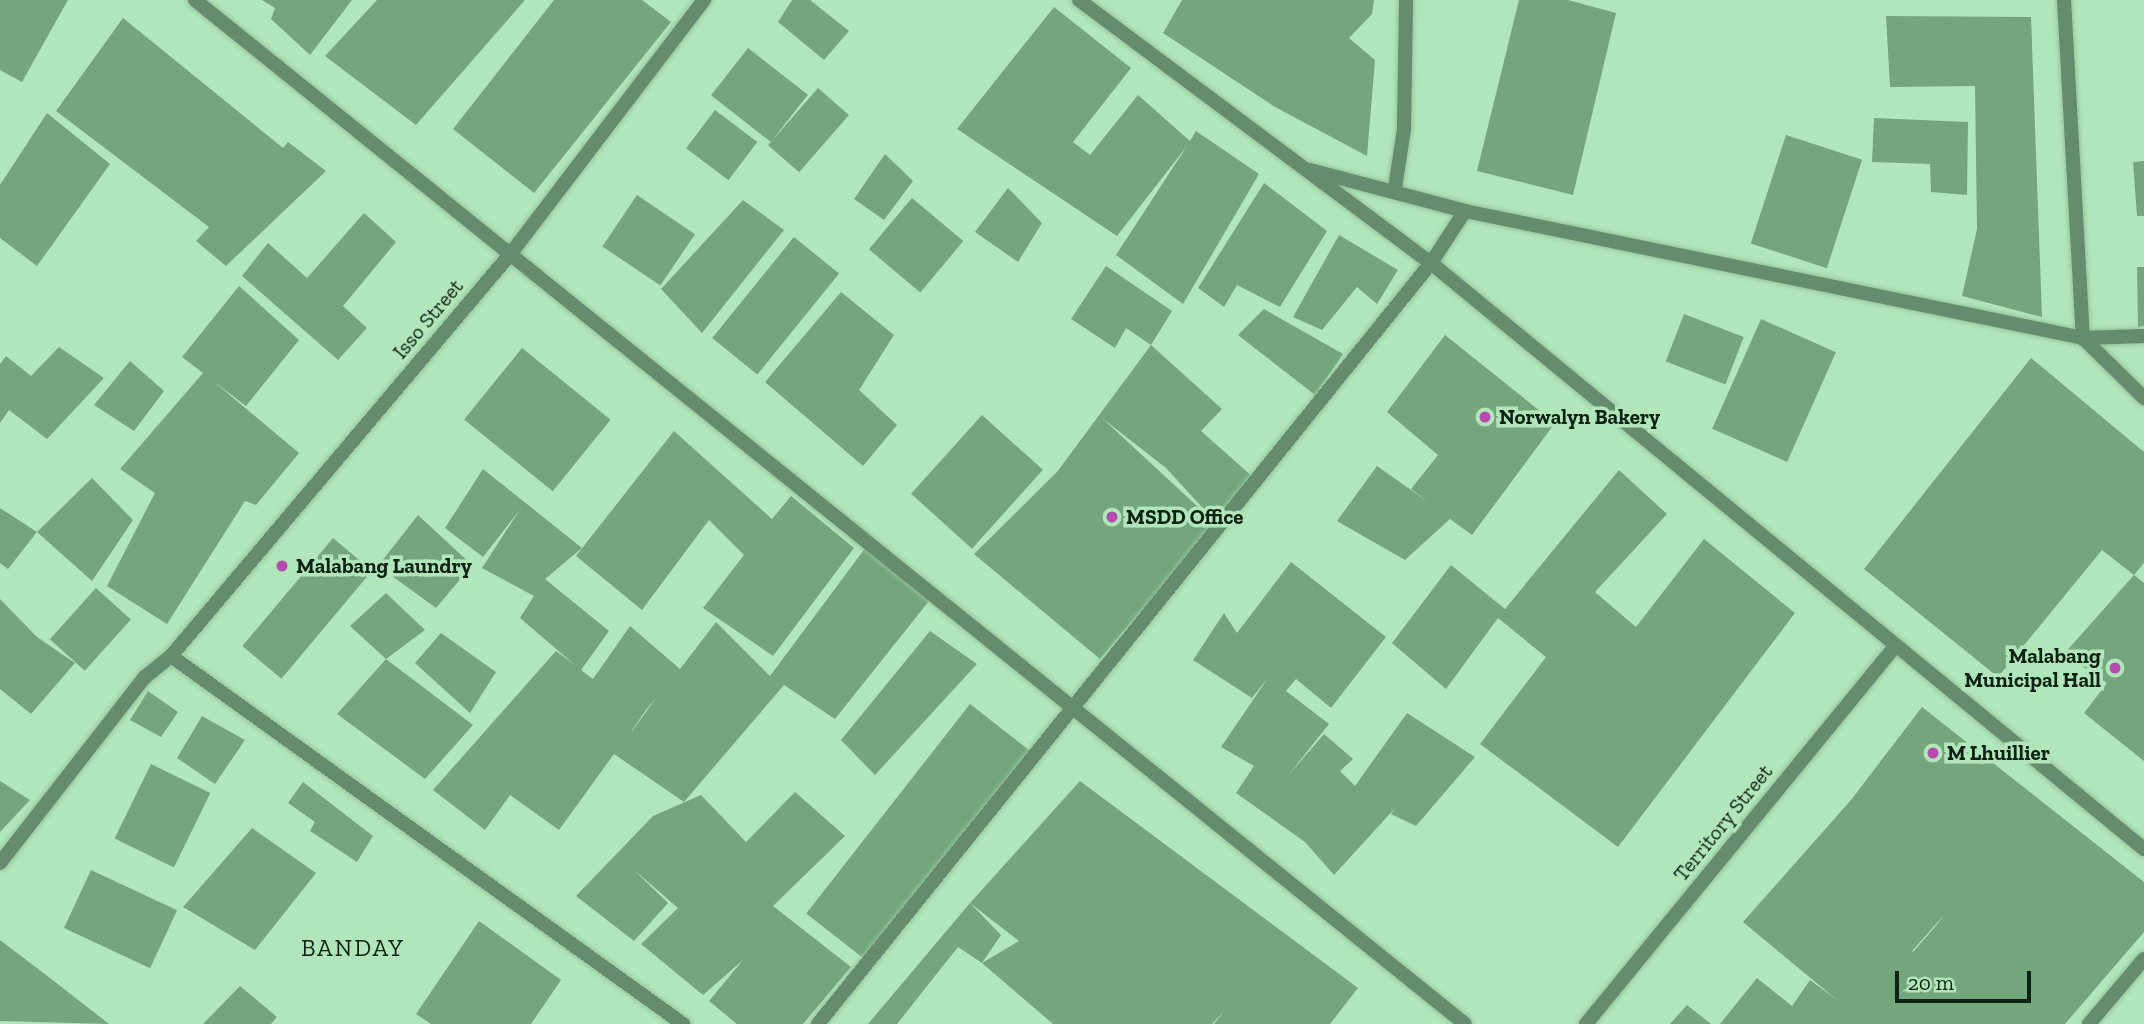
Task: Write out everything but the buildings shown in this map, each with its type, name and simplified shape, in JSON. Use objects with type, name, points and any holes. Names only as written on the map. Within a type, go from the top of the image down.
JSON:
[{"type":"street","points":[[195,0],[1074,705],[1465,1024]]},
{"type":"street","name":"Isso Street","points":[[0,863],[145,677],[172,656],[512,252],[704,0]]},
{"type":"street","points":[[1079,0],[1431,263],[1893,649],[2144,849]]},
{"type":"street","points":[[1395,188],[1404,129],[1406,0]]},
{"type":"street","points":[[2064,0],[2082,338],[2144,398]]},
{"type":"street","points":[[1306,169],[1395,188],[1465,211],[2082,338],[2144,336]]},
{"type":"street","points":[[817,1024],[1431,263],[1465,211]]},
{"type":"street","name":"Territory Street","points":[[1586,1024],[1893,649]]},
{"type":"street","points":[[172,656],[683,1024]]},
{"type":"street","points":[[2090,1024],[2144,960]]},
{"type":"place","name":"Norwalyn Bakery","points":[[1485,417]]},
{"type":"place","name":"MSDD Office","points":[[1112,517]]},
{"type":"place","name":"Malabang Laundry","points":[[282,566]]},
{"type":"place","name":"Malabang Municipal Hall","points":[[2115,668]]},
{"type":"place","name":"M Lhuillier","points":[[1933,753]]},
{"type":"district","name":"BANDAY","points":[[353,948]]}]
